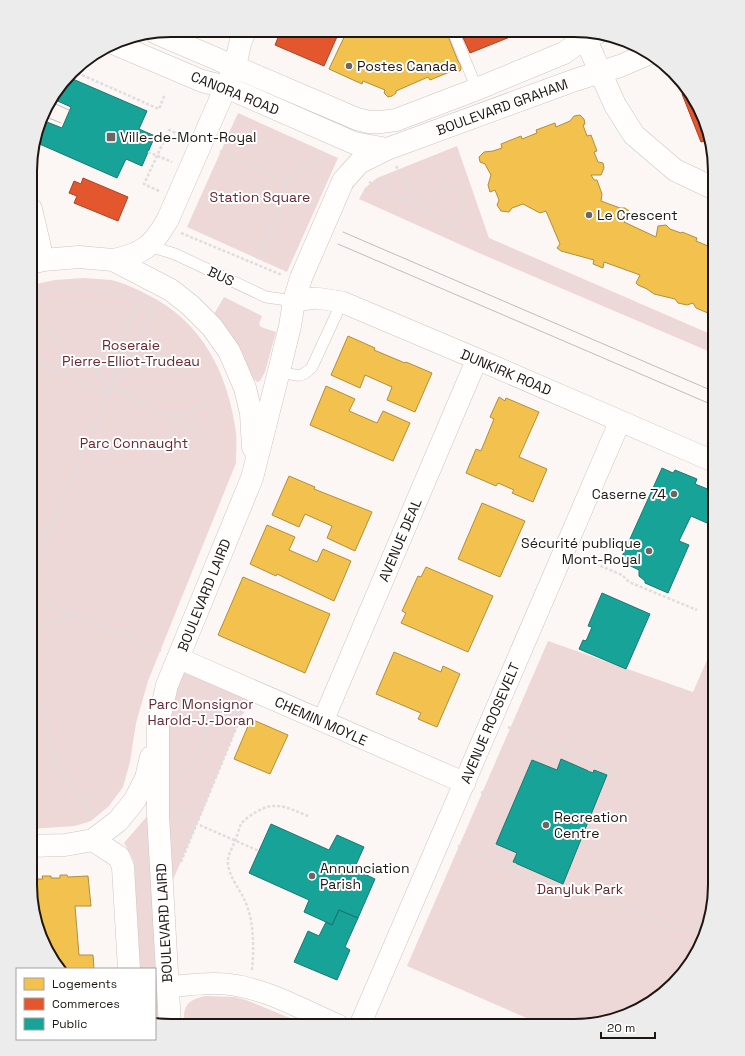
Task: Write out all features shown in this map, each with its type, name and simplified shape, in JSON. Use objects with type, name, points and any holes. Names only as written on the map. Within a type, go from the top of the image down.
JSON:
[{"type":"street","name":"CANORA ROAD","points":[[167,37],[357,119]]},
{"type":"street","points":[[37,262],[79,257],[112,260],[135,255],[149,246],[161,232],[173,225],[210,123],[234,66],[242,37]]},
{"type":"street","name":"BOULEVARD GRAHAM","points":[[357,119],[369,122],[396,120],[477,89],[564,53],[584,38]]},
{"type":"street","points":[[589,38],[599,72],[615,105],[634,135],[675,170],[708,186]]},
{"type":"street","name":"CANORA ROAD","points":[[121,47],[202,81],[226,87],[354,143]]},
{"type":"street","name":"BOULEVARD GRAHAM","points":[[391,157],[575,80],[620,66],[643,56]]},
{"type":"street","name":"BOULEVARD LAIRD","points":[[354,181],[354,143],[357,119]]},
{"type":"street","points":[[354,143],[391,157]]},
{"type":"street","name":"BOULEVARD LAIRD","points":[[170,1019],[158,802],[158,724],[167,685],[252,478],[290,326],[294,301],[301,278],[354,181],[359,163],[391,157]]},
{"type":"street","points":[[112,260],[162,285],[186,302],[212,327],[229,351],[245,388],[251,413],[253,444],[252,478]]},
{"type":"street","name":"DUNKIRK ROAD","points":[[294,301],[316,298],[342,302],[708,459]]},
{"type":"street","name":"AVENUE DEAL","points":[[323,721],[477,359]]},
{"type":"street","name":"AVENUE ROOSEVELT","points":[[363,1019],[472,787],[565,551],[620,421]]},
{"type":"street","name":"CHEMIN MOYLE","points":[[178,658],[472,787]]},
{"type":"street","points":[[37,846],[66,845],[93,840],[118,822],[135,800],[146,778],[158,724]]},
{"type":"street","points":[[93,840],[119,857],[123,867],[129,968]]},
{"type":"street","points":[[168,987],[206,984],[238,986],[272,996],[324,1019]]},
{"type":"lane","points":[[455,37],[477,89]]},
{"type":"lane","name":"BUS","points":[[149,246],[175,254],[266,297],[294,301]]},
{"type":"lane","points":[[279,371],[299,376],[306,374],[312,367],[342,302]]},
{"type":"path","points":[[79,74],[159,109],[165,94]]},
{"type":"path","points":[[162,192],[144,184],[169,130],[186,137]]},
{"type":"path","points":[[220,151],[286,181]]},
{"type":"path","points":[[148,152],[174,163]]},
{"type":"path","points":[[257,259],[278,212],[286,181],[324,153]]},
{"type":"path","points":[[391,157],[421,207]]},
{"type":"path","points":[[354,181],[421,207],[451,227],[708,343]]},
{"type":"path","points":[[428,212],[437,193],[442,187],[449,185],[456,188],[463,196],[464,203],[451,227]]},
{"type":"path","points":[[173,225],[278,274]]},
{"type":"path","points":[[37,292],[50,289],[71,287],[88,288],[140,296]]},
{"type":"path","points":[[37,558],[111,385],[115,377],[126,371],[152,309],[148,300],[138,303],[113,365],[115,377]]},
{"type":"path","points":[[37,329],[49,332],[59,342],[63,349],[56,371]]},
{"type":"path","points":[[66,375],[74,362],[80,360],[86,362],[111,385],[159,413],[172,416],[181,416],[192,413],[208,402]]},
{"type":"path","points":[[37,363],[108,393]]},
{"type":"path","points":[[172,416],[178,422],[202,432]]},
{"type":"path","points":[[37,529],[48,534]]},
{"type":"path","points":[[565,551],[622,576],[629,582],[697,610]]},
{"type":"path","points":[[37,599],[178,658]]},
{"type":"path","points":[[37,627],[73,614]]},
{"type":"path","points":[[158,777],[187,770],[191,767],[226,679]]},
{"type":"path","points":[[179,867],[252,690]]},
{"type":"path","points":[[37,700],[47,721],[56,765],[84,801],[89,809],[91,817]]},
{"type":"path","points":[[507,727],[625,777]]},
{"type":"path","points":[[589,771],[592,764]]},
{"type":"path","points":[[472,787],[513,805]]},
{"type":"path","points":[[158,802],[197,824],[259,851]]},
{"type":"path","points":[[252,976],[254,955],[252,929],[247,907],[230,873],[228,862],[230,850],[241,824],[250,815],[263,808],[272,805],[284,807],[308,816]]},
{"type":"path","points":[[456,845],[573,896],[609,898],[671,926],[683,929],[701,928]]},
{"type":"path","points":[[512,869],[515,863]]},
{"type":"green space","name":"Station Square","points":[[238,113],[338,158],[287,272],[187,227]]},
{"type":"green space","points":[[457,146],[489,238],[708,333],[708,351],[479,253],[359,199],[365,188],[377,178]]},
{"type":"green space","name":"Parc Connaught","points":[[84,278],[111,280],[126,284],[167,306],[184,320],[198,335],[210,352],[227,390],[236,432],[236,463],[148,681],[136,723],[130,762],[123,787],[109,806],[91,821],[75,826],[37,829],[37,284],[55,280]]},
{"type":"green space","points":[[224,297],[262,316],[259,324],[261,327],[276,332],[265,372],[260,381],[257,382],[253,378],[240,348],[214,314]]},
{"type":"green space","name":"Danyluk Park","points":[[548,641],[693,692],[708,658],[708,894],[701,928],[694,944],[675,973],[662,986],[625,1009],[591,1018],[529,1019],[407,966]]},
{"type":"green space","name":"Parc Monsignor Harold-J.-Doran","points":[[178,658],[252,690],[163,903],[167,685]]},
{"type":"green space","points":[[149,814],[160,1018],[156,1018],[156,968],[140,968],[134,862],[124,843]]},
{"type":"green space","points":[[205,996],[234,997],[246,1000],[292,1019],[184,1019],[184,1013],[187,1005]]},
{"type":"building: Logements","points":[[344,37],[448,37],[461,65],[460,71],[452,71],[430,80],[428,77],[396,91],[396,93],[392,96],[388,97],[384,93],[385,90],[363,81],[362,84],[329,69]]},
{"type":"building: Logements","name":"Le Crescent","points":[[580,115],[584,119],[585,124],[583,125],[587,136],[591,135],[597,151],[594,152],[598,162],[603,163],[604,168],[601,175],[591,175],[594,180],[597,180],[602,194],[601,201],[620,208],[625,208],[629,211],[629,216],[624,222],[656,237],[658,226],[666,225],[670,229],[697,238],[696,241],[708,246],[708,313],[696,308],[693,303],[687,305],[678,303],[675,299],[654,294],[636,283],[640,275],[604,262],[603,268],[593,264],[594,260],[561,251],[557,248],[560,244],[546,211],[540,213],[523,204],[512,208],[509,212],[501,211],[497,205],[499,200],[495,190],[490,192],[488,185],[491,175],[485,164],[480,162],[479,157],[484,152],[502,148],[501,144],[521,136],[522,139],[537,133],[536,130],[555,123],[556,127],[570,121],[574,116]]},
{"type":"building: Logements","points":[[348,336],[375,348],[374,350],[432,373],[415,412],[387,400],[392,387],[365,375],[360,388],[331,375]]},
{"type":"building: Logements","points":[[326,386],[355,399],[349,411],[377,423],[383,411],[410,423],[393,461],[310,425]]},
{"type":"building: Logements","points":[[499,397],[505,401],[506,398],[539,412],[519,457],[547,469],[533,502],[512,493],[514,490],[498,483],[496,486],[466,473],[476,449],[481,451],[494,419],[490,417]]},
{"type":"building: Logements","points":[[289,476],[315,487],[314,489],[372,512],[355,551],[327,538],[332,526],[305,514],[299,527],[272,515]]},
{"type":"building: Logements","points":[[482,503],[525,521],[500,577],[458,559]]},
{"type":"building: Logements","points":[[267,525],[295,537],[289,550],[317,562],[323,549],[351,561],[334,601],[277,574],[276,576],[250,564]]},
{"type":"building: Logements","points":[[426,567],[493,596],[468,652],[401,623],[406,613],[402,611],[418,576],[421,577]]},
{"type":"building: Logements","points":[[243,577],[330,614],[305,673],[218,635]]},
{"type":"building: Logements","points":[[394,652],[441,672],[443,666],[460,674],[437,727],[418,719],[421,713],[376,694]]},
{"type":"building: Logements","points":[[251,719],[288,735],[270,774],[234,759]]},
{"type":"building: Logements","points":[[60,875],[67,875],[68,877],[88,876],[91,906],[75,906],[79,955],[93,955],[94,968],[67,968],[55,952],[44,928],[37,894],[37,879],[43,879],[42,876],[60,878]]},
{"type":"building: Commerces","points":[[278,37],[337,37],[324,66],[275,45]]},
{"type":"building: Commerces","points":[[463,37],[510,37],[470,53]]},
{"type":"building: Commerces","points":[[682,94],[690,104],[698,120],[704,141],[701,142]]},
{"type":"building: Commerces","points":[[83,178],[128,197],[118,221],[74,203],[77,196],[69,193],[74,181],[81,184]]},
{"type":"building: Public","name":"Ville-de-Mont-Royal","points":[[74,79],[147,111],[139,129],[155,136],[142,166],[126,159],[117,178],[40,144],[46,122],[62,128],[71,107],[57,101]]},
{"type":"building: Public","points":[[662,468],[673,473],[675,470],[697,479],[695,484],[708,489],[708,521],[707,523],[691,516],[679,541],[689,545],[668,593],[645,583],[645,581],[639,576],[639,570],[620,561]]},
{"type":"building: Public","points":[[602,593],[650,614],[626,669],[579,649],[583,640],[586,641],[592,627],[588,626]]},
{"type":"building: Public","name":"Recreation Centre","points":[[561,759],[593,773],[594,770],[607,775],[563,884],[513,862],[517,853],[496,844],[532,760],[557,770]]},
{"type":"building: Public","name":"Annunciation Parish","points":[[271,824],[329,850],[337,835],[364,847],[354,869],[375,879],[358,918],[339,910],[332,925],[304,912],[309,900],[249,873]]},
{"type":"building: Public","points":[[339,910],[358,918],[345,947],[350,950],[337,980],[294,962],[308,931],[319,936],[326,922],[332,925]]},
{"type":"tram line","points":[[55,104],[69,110]]},
{"type":"tram line","points":[[48,118],[61,123]]},
{"type":"tram line","points":[[343,232],[708,389]]},
{"type":"tram line","points":[[338,244],[708,403]]},
{"type":"place","name":"Postes Canada","points":[[349,66]]},
{"type":"place","name":"Ville-de-Mont-Royal","points":[[111,137]]},
{"type":"place","name":"Le Crescent","points":[[589,215]]},
{"type":"place","name":"Caserne 74","points":[[674,494]]},
{"type":"place","name":"Sécurité publique Mont-Royal","points":[[649,551]]},
{"type":"place","name":"Recreation Centre","points":[[546,825]]},
{"type":"place","name":"Annunciation Parish","points":[[312,876]]},
{"type":"park label","name":"Roseraie Pierre-Elliot-Trudeau","points":[[131,354]]}]
